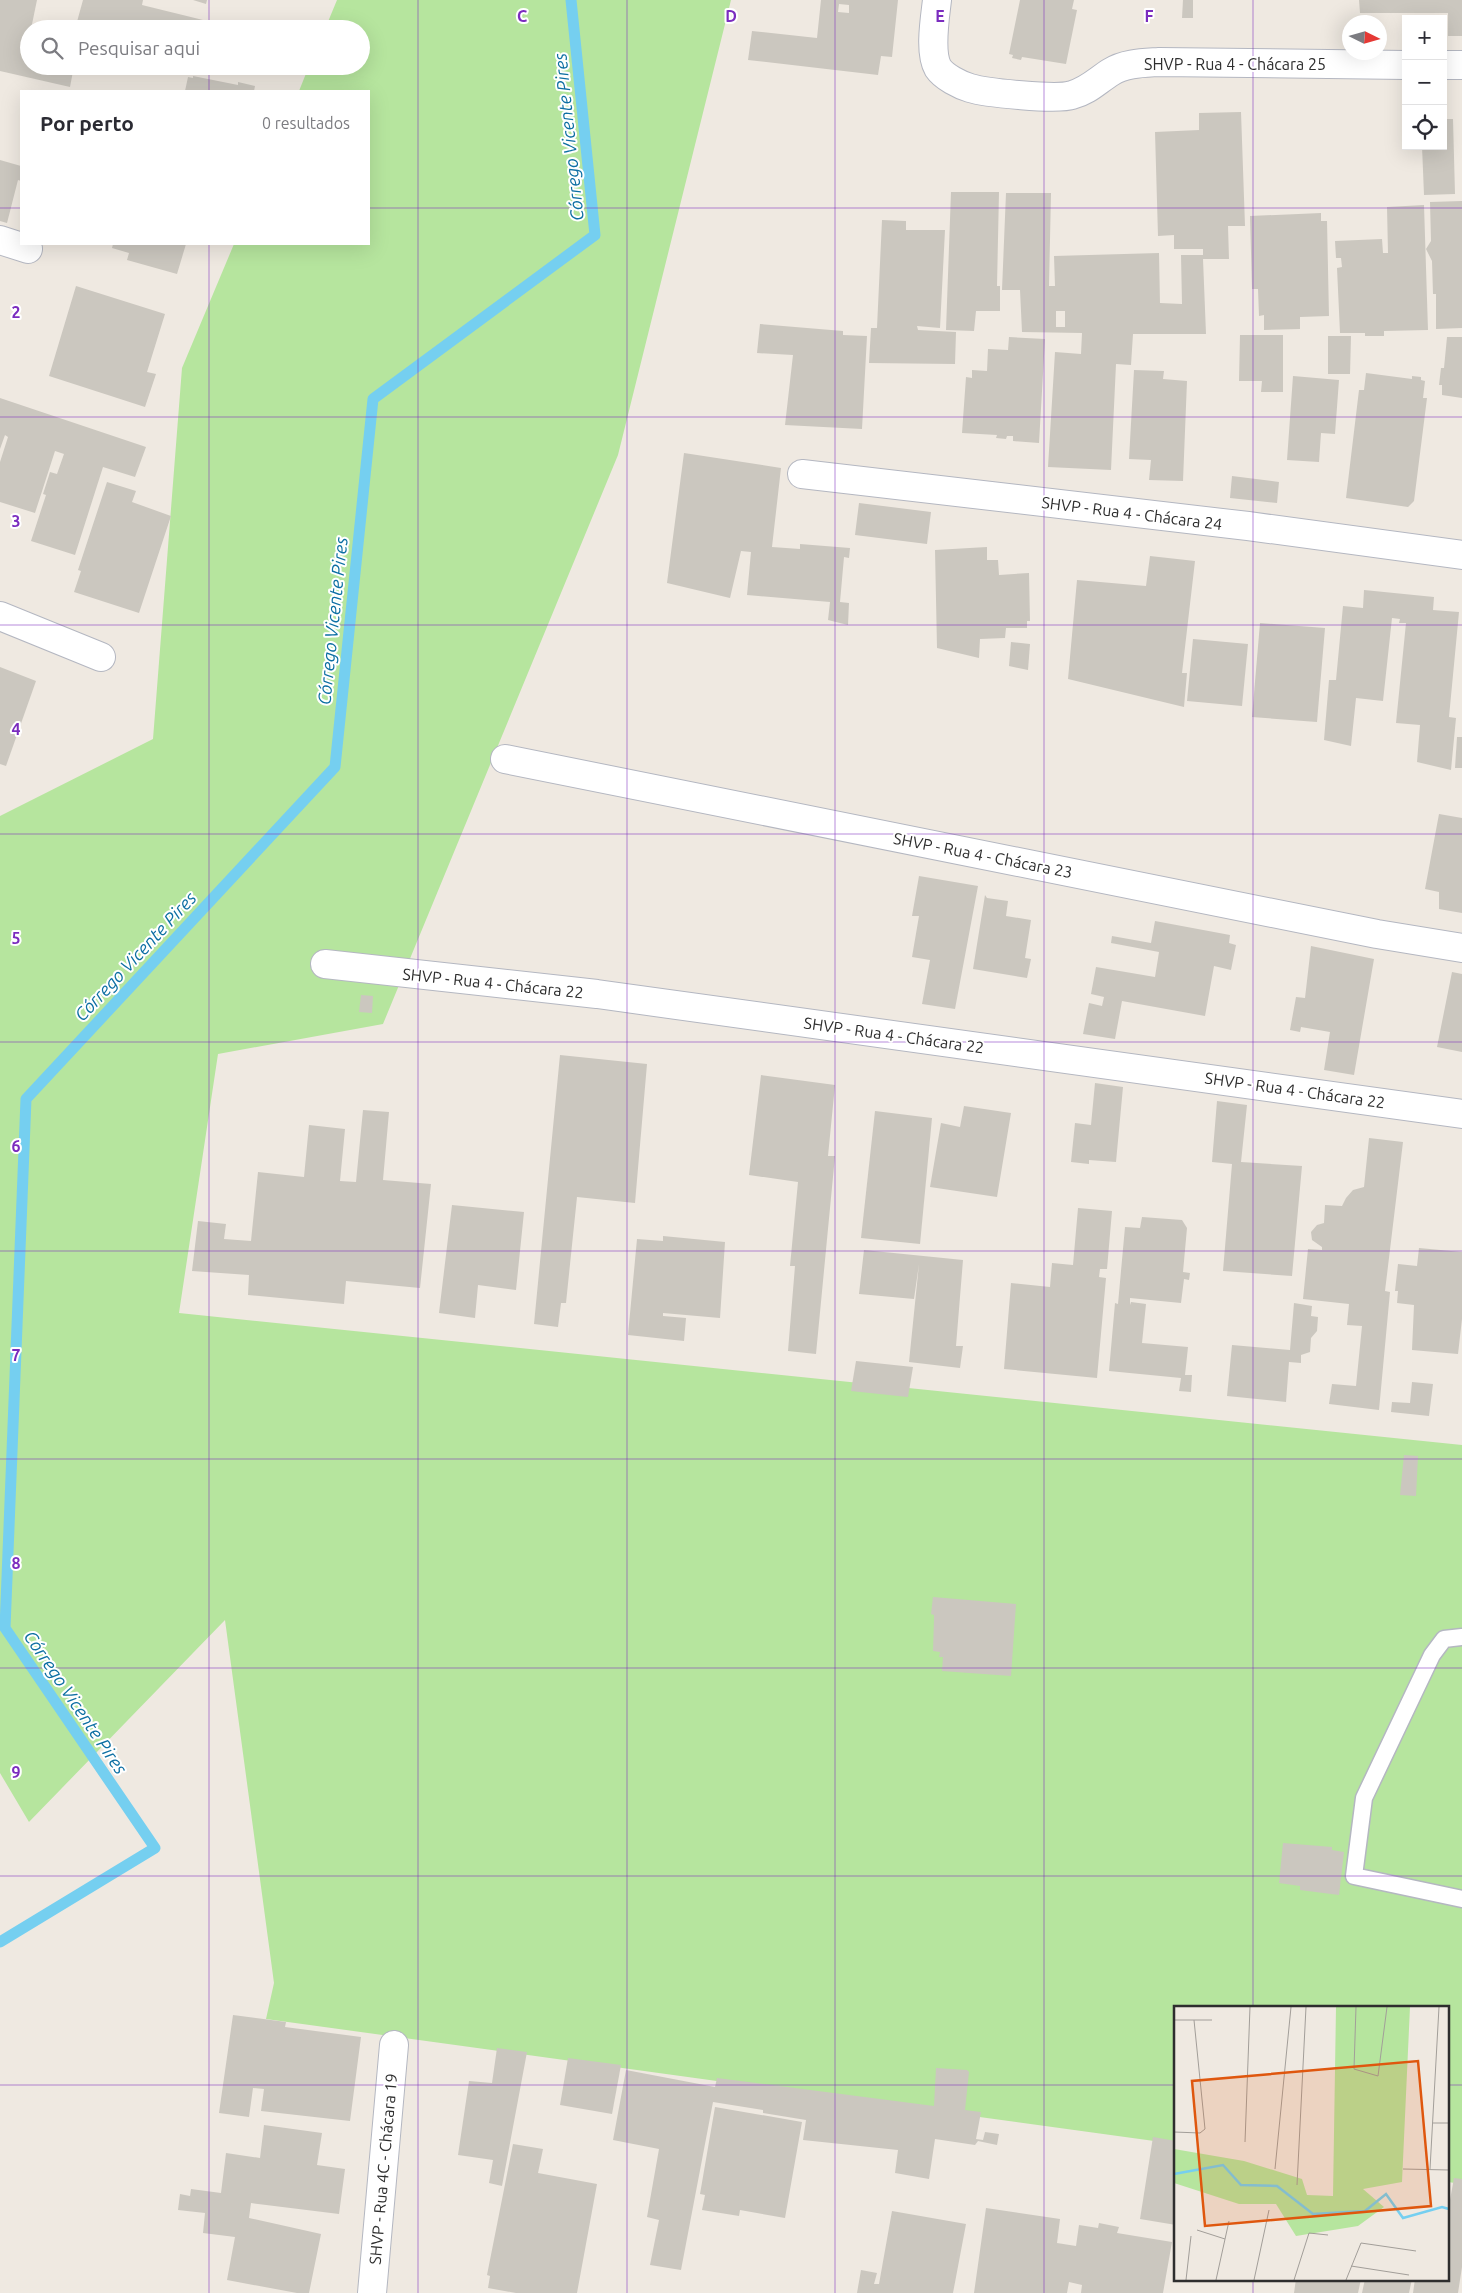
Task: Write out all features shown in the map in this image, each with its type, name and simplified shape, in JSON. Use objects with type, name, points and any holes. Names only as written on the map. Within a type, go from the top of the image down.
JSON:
[{"type":"street","name":"SHVP - Rua 4 - Chácara 25","points":[[937,0],[934,55],[938,68],[958,83],[972,89],[1016,95],[1070,96],[1084,91],[1113,71],[1134,64],[1159,62],[1402,65]]},
{"type":"street","points":[[1447,65],[1462,65]]},
{"type":"street","points":[[0,240],[28,249]]},
{"type":"street","name":"SHVP - Rua 4 - Chácara 24","points":[[802,474],[1248,526],[1462,555]]},
{"type":"street","points":[[0,616],[101,657]]},
{"type":"street","name":"SHVP - Rua 4 - Chácara 23","points":[[505,759],[1367,932],[1462,948]]},
{"type":"street","name":"SHVP - Rua 4 - Chácara 22","points":[[325,964],[607,996],[1462,1114]]},
{"type":"street","name":"SHVP - Rua 4C - Chácara 19","points":[[372,2293],[394,2045]]},
{"type":"lane","points":[[1462,1637],[1444,1639],[1432,1655],[1364,1798],[1354,1876],[1462,1899]]},
{"type":"green space","points":[[337,0],[731,0],[618,455],[383,1024],[218,1054],[179,1313],[1462,1445],[1462,2184],[1450,2182],[1450,2006],[1174,2006],[1174,2144],[266,2019],[274,1983],[225,1620],[29,1822],[0,1773],[0,816],[153,739],[182,368],[234,245],[370,245],[370,90],[299,90],[305,75],[370,75],[370,20],[329,20]]},
{"type":"building","points":[[0,0],[37,0],[33,20],[20,20],[20,75],[72,75],[70,87],[0,71]]},
{"type":"building","points":[[83,0],[143,0],[142,5],[203,20],[77,20]]},
{"type":"building","points":[[193,0],[207,0],[206,4]]},
{"type":"building","points":[[821,0],[898,0],[892,57],[881,56],[878,75],[748,60],[752,31],[817,38]],"holes":[[[839,4],[849,5],[849,13],[838,12]]]},
{"type":"building","points":[[1020,0],[1074,0],[1072,9],[1077,10],[1066,64],[1022,57],[1021,60],[1012,58],[1013,55],[1009,54]]},
{"type":"building","points":[[1183,0],[1193,0],[1193,18],[1182,18]]},
{"type":"building","points":[[1359,0],[1462,0],[1462,36],[1448,36],[1448,13],[1360,13]]},
{"type":"building","points":[[193,76],[238,85],[238,82],[255,86],[254,90],[185,90],[188,77],[193,78]]},
{"type":"building","points":[[1241,112],[1245,226],[1228,226],[1229,259],[1203,259],[1206,334],[1133,334],[1131,365],[1116,364],[1111,470],[1048,467],[1055,352],[1081,354],[1082,333],[1022,332],[1020,290],[1002,290],[1006,193],[1051,193],[1049,286],[1055,286],[1054,256],[1159,253],[1160,303],[1182,304],[1181,255],[1203,255],[1203,249],[1174,249],[1174,235],[1158,236],[1155,132],[1199,130],[1199,113]],"holes":[[[1056,311],[1065,311],[1065,327],[1056,327]]]},
{"type":"building","points":[[1447,119],[1453,119],[1455,194],[1424,195],[1422,150],[1447,150]]},
{"type":"building","points":[[0,160],[20,166],[20,181],[18,180],[7,223],[0,221]]},
{"type":"building","points":[[951,192],[999,192],[997,286],[1000,286],[1000,311],[976,311],[974,331],[946,330]]},
{"type":"building","points":[[1462,201],[1462,328],[1436,329],[1436,294],[1433,294],[1432,261],[1426,249],[1431,241],[1430,202]]},
{"type":"building","points":[[1424,205],[1428,330],[1384,331],[1384,336],[1365,336],[1365,333],[1340,333],[1337,268],[1342,267],[1341,258],[1336,258],[1335,241],[1382,239],[1383,253],[1388,253],[1387,207]]},
{"type":"building","points":[[1321,213],[1321,221],[1327,221],[1329,316],[1300,317],[1300,329],[1264,330],[1264,315],[1259,316],[1258,289],[1252,289],[1250,216]]},
{"type":"building","points":[[882,220],[906,221],[906,230],[945,230],[940,328],[917,326],[918,330],[956,332],[955,364],[869,363],[871,328],[877,328]]},
{"type":"building","points":[[113,245],[186,245],[177,274],[127,260],[129,253],[112,248]]},
{"type":"building","points":[[76,286],[165,314],[147,372],[156,374],[145,407],[49,376]]},
{"type":"building","points":[[760,324],[843,331],[843,335],[867,336],[862,429],[785,425],[793,355],[757,353]]},
{"type":"building","points":[[1240,335],[1283,335],[1283,392],[1261,392],[1262,381],[1239,381]]},
{"type":"building","points":[[1328,336],[1351,336],[1350,374],[1328,374]]},
{"type":"building","points":[[1009,337],[1045,339],[1039,443],[1013,441],[1013,436],[1007,436],[1006,439],[996,438],[997,435],[962,433],[966,377],[972,378],[972,370],[987,371],[988,349],[1008,350]]},
{"type":"building","points":[[1447,337],[1462,337],[1462,398],[1442,395],[1442,385],[1439,385],[1441,368],[1444,368]]},
{"type":"building","points":[[1134,370],[1164,371],[1163,379],[1187,381],[1183,481],[1149,480],[1151,460],[1129,459]]},
{"type":"building","points":[[1366,373],[1412,379],[1412,376],[1421,377],[1421,380],[1425,381],[1423,398],[1427,398],[1414,501],[1408,507],[1346,498],[1359,390],[1364,390]]},
{"type":"building","points":[[1293,376],[1339,380],[1335,434],[1321,433],[1319,462],[1287,460]]},
{"type":"building","points":[[0,398],[146,447],[135,477],[103,467],[75,555],[31,541],[46,495],[43,494],[50,472],[57,474],[64,454],[55,451],[35,513],[0,502],[0,462],[8,437],[5,435],[0,449]]},
{"type":"building","points":[[684,453],[781,468],[772,547],[800,549],[800,544],[850,548],[849,558],[844,557],[840,602],[849,603],[848,625],[828,620],[830,602],[747,595],[751,552],[741,551],[730,598],[667,583]]},
{"type":"building","points":[[1232,476],[1279,482],[1277,503],[1230,498]]},
{"type":"building","points":[[107,482],[136,491],[132,502],[171,516],[139,613],[74,592],[81,571],[78,570]]},
{"type":"building","points":[[859,503],[931,512],[927,544],[855,535]]},
{"type":"building","points":[[987,547],[987,560],[998,560],[999,575],[1029,573],[1030,621],[1027,621],[1027,628],[1006,628],[1005,638],[980,639],[979,658],[937,648],[935,550]]},
{"type":"building","points":[[1150,556],[1195,561],[1182,673],[1187,673],[1184,707],[1068,679],[1077,580],[1146,586]]},
{"type":"building","points":[[1364,590],[1434,597],[1433,610],[1459,612],[1449,717],[1456,718],[1451,770],[1417,762],[1420,725],[1396,723],[1406,623],[1399,623],[1400,619],[1392,618],[1383,701],[1356,698],[1351,746],[1324,740],[1329,680],[1336,680],[1343,606],[1363,608]]},
{"type":"building","points":[[1260,623],[1325,628],[1317,722],[1252,717]]},
{"type":"building","points":[[1193,639],[1248,644],[1242,706],[1187,701]]},
{"type":"building","points":[[1011,642],[1030,644],[1028,670],[1009,666]]},
{"type":"building","points":[[0,667],[36,681],[6,766],[0,764]]},
{"type":"building","points":[[1457,737],[1462,737],[1462,768],[1455,768]]},
{"type":"building","points":[[1439,814],[1462,818],[1462,913],[1439,909],[1439,892],[1425,889]]},
{"type":"building","points":[[919,876],[978,886],[955,1009],[922,1004],[930,960],[912,957],[919,916],[912,916]]},
{"type":"building","points":[[985,895],[987,898],[1008,901],[1006,916],[1031,920],[1025,958],[1031,959],[1027,978],[973,969]]},
{"type":"building","points":[[1155,921],[1230,935],[1229,943],[1236,945],[1231,970],[1214,966],[1205,1016],[1122,1001],[1115,1039],[1083,1034],[1089,1003],[1102,1006],[1104,997],[1091,994],[1096,967],[1155,977],[1159,952],[1111,943],[1112,936],[1151,943]]},
{"type":"building","points":[[1311,946],[1374,959],[1354,1075],[1324,1070],[1330,1032],[1301,1027],[1300,1032],[1290,1030],[1296,997],[1305,998]]},
{"type":"building","points":[[1452,972],[1462,974],[1462,1052],[1437,1047]]},
{"type":"building","points":[[361,995],[373,996],[372,1013],[359,1012]]},
{"type":"building","points":[[560,1055],[647,1064],[635,1203],[577,1197],[566,1303],[561,1303],[558,1327],[534,1324]]},
{"type":"building","points":[[761,1075],[835,1085],[828,1156],[835,1156],[816,1354],[788,1351],[795,1266],[790,1266],[798,1182],[749,1175]]},
{"type":"building","points":[[1095,1083],[1123,1087],[1116,1162],[1089,1160],[1089,1164],[1071,1162],[1075,1123],[1091,1125]]},
{"type":"building","points":[[1217,1101],[1247,1105],[1241,1162],[1302,1166],[1292,1276],[1223,1271],[1232,1164],[1212,1162]]},
{"type":"building","points":[[964,1106],[1011,1113],[997,1197],[930,1187],[941,1123],[960,1127]]},
{"type":"building","points":[[363,1110],[389,1112],[383,1180],[431,1184],[420,1288],[346,1281],[344,1304],[248,1295],[249,1275],[192,1271],[198,1221],[226,1224],[224,1239],[251,1241],[258,1172],[304,1177],[309,1125],[345,1129],[340,1181],[356,1182]]},
{"type":"building","points":[[875,1111],[932,1118],[920,1244],[861,1238]]},
{"type":"building","points":[[1369,1138],[1403,1142],[1385,1291],[1390,1292],[1379,1410],[1329,1404],[1332,1384],[1356,1386],[1362,1326],[1347,1325],[1349,1304],[1303,1299],[1308,1249],[1322,1250],[1322,1247],[1312,1240],[1311,1232],[1317,1225],[1324,1223],[1325,1205],[1342,1206],[1353,1190],[1364,1187]]},
{"type":"building","points":[[452,1205],[524,1212],[516,1290],[478,1285],[475,1318],[439,1313]]},
{"type":"building","points":[[1078,1208],[1112,1211],[1107,1269],[1100,1269],[1099,1277],[1106,1278],[1097,1378],[1004,1369],[1011,1283],[1050,1287],[1052,1263],[1073,1265]]},
{"type":"building","points":[[1142,1217],[1182,1220],[1187,1228],[1183,1272],[1190,1273],[1189,1280],[1184,1279],[1181,1303],[1130,1298],[1130,1305],[1131,1302],[1146,1304],[1142,1343],[1188,1347],[1185,1375],[1192,1375],[1191,1392],[1179,1391],[1181,1378],[1109,1371],[1115,1303],[1118,1304],[1125,1227],[1140,1228]]},
{"type":"building","points":[[663,1236],[725,1242],[720,1318],[663,1313],[663,1316],[686,1318],[684,1341],[628,1335],[637,1239],[663,1241]]},
{"type":"building","points":[[1419,1248],[1462,1252],[1462,1319],[1458,1354],[1412,1350],[1414,1305],[1397,1303],[1398,1291],[1395,1291],[1398,1264],[1417,1266]]},
{"type":"building","points":[[864,1250],[963,1260],[956,1346],[963,1346],[960,1368],[909,1362],[919,1264],[914,1299],[859,1294]]},
{"type":"building","points":[[1294,1303],[1312,1306],[1311,1316],[1318,1317],[1317,1331],[1311,1338],[1310,1352],[1301,1355],[1301,1363],[1289,1362],[1286,1402],[1227,1396],[1232,1345],[1290,1350]]},
{"type":"building","points":[[856,1361],[913,1367],[908,1397],[851,1391]]},
{"type":"building","points":[[1412,1382],[1433,1384],[1429,1416],[1391,1412],[1392,1402],[1410,1403]]},
{"type":"building","points":[[1404,1455],[1418,1456],[1416,1496],[1400,1495]]},
{"type":"building","points":[[933,1597],[1016,1604],[1011,1676],[942,1671],[943,1657],[939,1657],[940,1652],[933,1651],[934,1615],[931,1614]]},
{"type":"building","points":[[1283,1843],[1332,1847],[1332,1850],[1344,1852],[1339,1895],[1300,1890],[1300,1886],[1279,1883]]},
{"type":"building","points":[[233,2015],[286,2022],[285,2027],[361,2037],[350,2121],[261,2111],[264,2089],[253,2088],[249,2117],[219,2113]]},
{"type":"building","points":[[497,2048],[527,2052],[502,2186],[489,2183],[493,2160],[458,2155],[469,2081],[492,2083]]},
{"type":"building","points":[[568,2058],[621,2065],[612,2114],[560,2105]]},
{"type":"building","points":[[936,2068],[967,2070],[969,2072],[965,2110],[981,2112],[976,2139],[983,2140],[985,2132],[999,2134],[997,2145],[978,2141],[975,2145],[935,2139],[929,2179],[895,2173],[898,2150],[803,2140],[806,2120],[763,2113],[763,2110],[713,2102],[681,2270],[650,2265],[659,2220],[647,2217],[659,2149],[613,2140],[626,2070],[715,2087],[717,2078],[934,2106]]},
{"type":"building","points":[[715,2107],[802,2122],[785,2218],[740,2210],[739,2216],[702,2210],[705,2195],[700,2194]]},
{"type":"building","points":[[264,2125],[322,2133],[317,2165],[345,2169],[339,2214],[251,2203],[249,2218],[321,2234],[309,2293],[297,2293],[227,2280],[235,2237],[203,2233],[205,2213],[178,2210],[180,2194],[190,2196],[191,2189],[221,2193],[226,2153],[260,2158]]},
{"type":"building","points":[[1153,2137],[1174,2141],[1174,2225],[1140,2219]]},
{"type":"building","points":[[513,2144],[543,2149],[538,2173],[597,2184],[577,2293],[516,2293],[488,2288],[490,2276],[487,2275]]},
{"type":"building","points":[[1454,2178],[1462,2179],[1462,2267],[1458,2293],[1413,2293],[1415,2280],[1450,2280],[1450,2200]]},
{"type":"building","points":[[986,2208],[1060,2219],[1057,2243],[1076,2246],[1079,2225],[1098,2228],[1099,2223],[1119,2227],[1117,2233],[1172,2242],[1163,2293],[1081,2293],[1082,2285],[1069,2282],[1067,2293],[974,2293]]},
{"type":"building","points":[[892,2211],[966,2224],[953,2293],[857,2293],[861,2270],[877,2273],[874,2284],[879,2284]]},
{"type":"building","points":[[1296,2280],[1361,2280],[1358,2293],[1294,2293]]},
{"type":"building","points":[[1365,2280],[1412,2280],[1409,2293],[1362,2293]]},
{"type":"waterway","name":"Córrego Vicente Pires","points":[[0,1942],[155,1848],[5,1628],[26,1099],[335,767],[373,399],[595,235],[571,0]]}]
